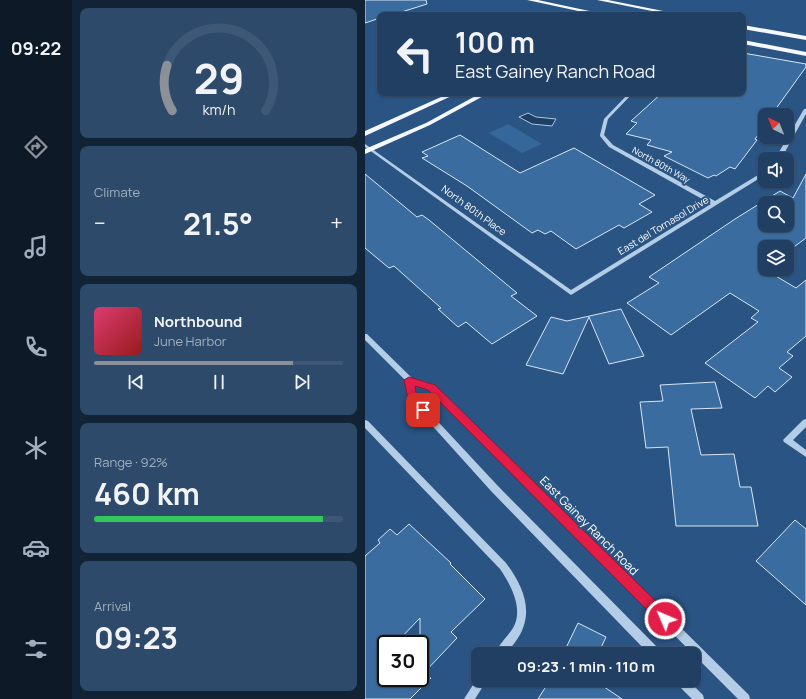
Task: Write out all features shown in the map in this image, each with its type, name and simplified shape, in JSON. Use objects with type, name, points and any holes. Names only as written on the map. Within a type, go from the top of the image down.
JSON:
[{"type":"main road","points":[[530,0],[587,9],[596,12]]},
{"type":"main road","points":[[594,4],[600,0],[664,12]]},
{"type":"main road","points":[[615,7],[626,0]]},
{"type":"main road","points":[[583,12],[587,9]]},
{"type":"main road","points":[[746,28],[806,38]]},
{"type":"main road","points":[[746,43],[806,54]]},
{"type":"main road","points":[[365,134],[448,96]]},
{"type":"main road","points":[[367,149],[428,124],[480,96]]},
{"type":"street","name":"North 80th Way","points":[[628,96],[606,119],[602,135],[611,146],[715,204]]},
{"type":"street","points":[[782,152],[806,110]]},
{"type":"street","name":"North 80th Place","points":[[367,149],[438,196],[571,293]]},
{"type":"street","name":"East del Tornasol Drive","points":[[571,293],[758,177]]},
{"type":"street","name":"East Gainey Ranch Road","points":[[365,336],[409,380],[432,387],[745,699]]},
{"type":"street","points":[[409,380],[413,399],[418,405],[494,488],[649,647]]},
{"type":"street","points":[[806,422],[787,440],[806,454]]},
{"type":"street","points":[[365,423],[503,566],[514,581],[522,603],[519,626],[505,647]]},
{"type":"street","points":[[469,699],[477,687]]},
{"type":"street","points":[[688,687],[699,699]]},
{"type":"shaded area","points":[[528,113],[536,117],[556,119],[552,126],[532,124],[519,117]]},
{"type":"shaded area","points":[[508,124],[542,144],[522,153],[489,133]]},
{"type":"building","points":[[365,0],[426,0],[427,4],[402,12],[377,12],[377,19],[365,23]]},
{"type":"building","points":[[746,54],[806,64],[806,67],[776,108],[758,108],[758,135],[755,139],[757,140],[735,169],[730,167],[716,176],[714,175],[708,178],[664,156],[672,152],[647,145],[651,140],[626,134],[637,123],[631,121],[659,96],[746,96]]},
{"type":"building","points":[[460,135],[520,173],[574,148],[655,195],[639,204],[652,212],[624,228],[619,225],[576,249],[551,231],[545,234],[538,230],[532,233],[467,186],[422,158],[428,156],[422,152]]},
{"type":"building","points":[[365,174],[417,217],[422,215],[429,220],[517,293],[511,296],[537,316],[492,344],[466,322],[458,327],[438,309],[441,308],[394,266],[389,268],[365,248]]},
{"type":"building","points":[[806,174],[806,238],[794,247],[794,240],[758,240],[758,276],[776,276],[796,288],[806,280],[806,336],[787,352],[793,356],[779,368],[792,377],[775,392],[768,386],[755,398],[705,363],[758,322],[751,318],[759,311],[730,293],[671,335],[627,303],[659,283],[649,277],[758,205],[758,232],[794,232],[794,196]]},
{"type":"building","points":[[780,191],[789,196],[772,196]]},
{"type":"building","points":[[621,309],[644,356],[609,364],[589,317],[563,374],[526,365],[551,317],[567,321]]},
{"type":"building","points":[[715,382],[722,408],[691,409],[701,455],[734,454],[740,487],[751,487],[758,526],[676,526],[668,447],[646,448],[640,402],[663,401],[660,385]]},
{"type":"building","points":[[795,520],[806,529],[806,605],[756,561]]},
{"type":"building","points":[[409,524],[451,563],[450,564],[485,599],[451,632],[457,638],[429,668],[429,635],[420,635],[420,618],[404,635],[377,635],[377,687],[422,687],[410,699],[365,699],[365,556],[380,543],[378,540],[390,529],[397,535]]},
{"type":"building","points":[[578,623],[606,637],[601,647],[566,647]]},
{"type":"building","points":[[546,687],[604,687],[622,699],[538,699]]},
{"type":"route","points":[[423,410],[413,399],[409,380],[432,387],[665,619]]}]
